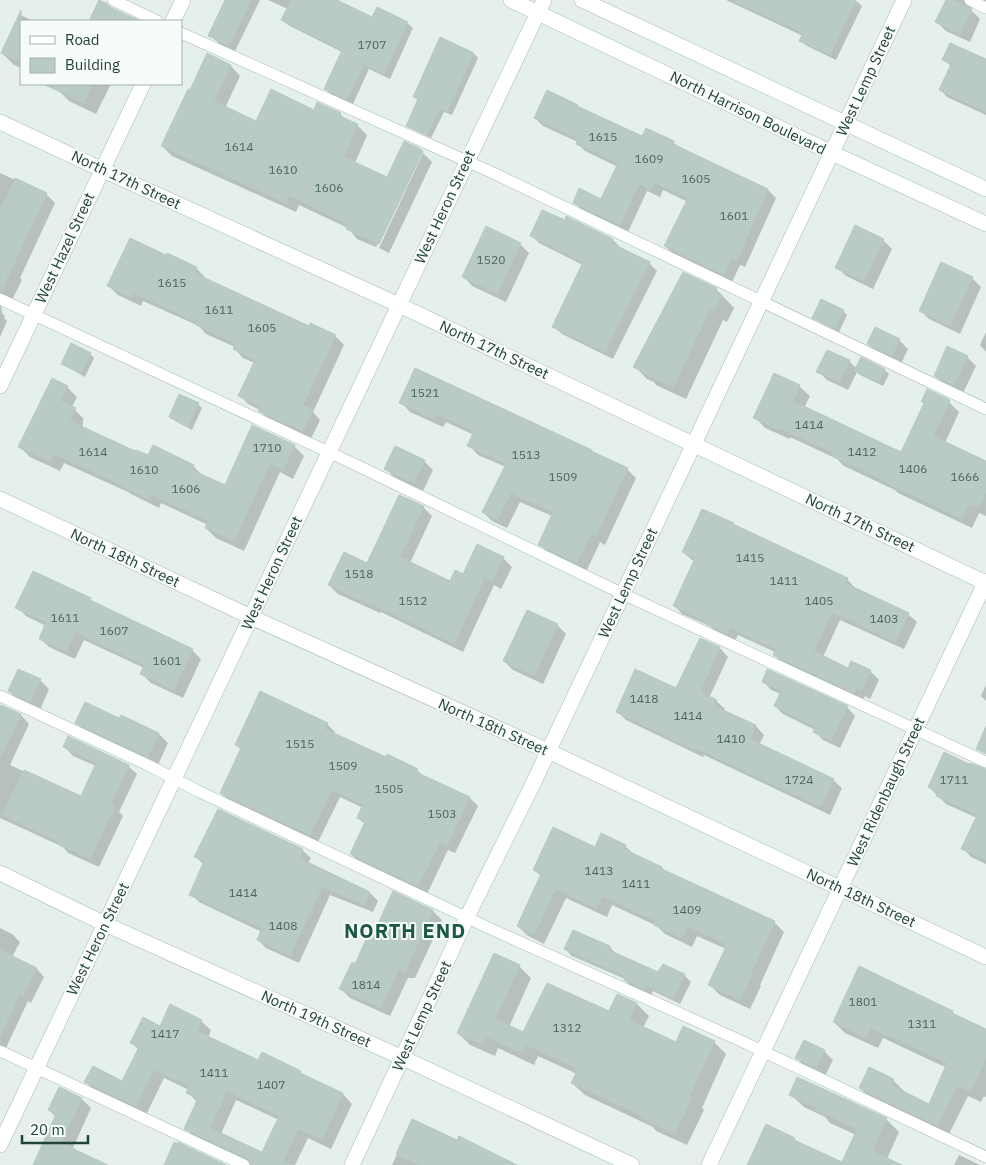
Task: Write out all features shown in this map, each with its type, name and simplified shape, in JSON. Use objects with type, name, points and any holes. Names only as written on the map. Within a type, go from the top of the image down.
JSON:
[{"type":"street","points":[[173,20],[183,0]]},
{"type":"street","name":"North Harrison Boulevard","points":[[511,0],[541,6],[832,153],[986,224]]},
{"type":"street","name":"North Harrison Boulevard","points":[[582,0],[986,189]]},
{"type":"street","name":"West Lemp Street","points":[[352,1165],[403,1058],[466,917],[623,594],[904,0]]},
{"type":"street","name":"West Heron Street","points":[[0,1146],[541,6]]},
{"type":"street","name":"West Hazel Street","points":[[0,386],[143,85]]},
{"type":"street","name":"North 17th Street","points":[[0,122],[399,305],[986,582]]},
{"type":"street","name":"North 18th Street","points":[[0,499],[251,617],[548,751],[986,957]]},
{"type":"street","name":"West Ridenbaugh Street","points":[[709,1165],[986,582]]},
{"type":"street","name":"North 19th Street","points":[[0,873],[105,924],[403,1058],[632,1165]]},
{"type":"lane","points":[[113,0],[155,20]]},
{"type":"lane","points":[[970,0],[986,8]]},
{"type":"lane","points":[[182,33],[467,161],[986,409]]},
{"type":"lane","points":[[0,299],[329,452],[623,594],[986,762]]},
{"type":"lane","points":[[0,696],[491,929],[763,1052],[986,1157]]},
{"type":"lane","points":[[0,1051],[244,1165]]},
{"type":"building","points":[[99,0],[138,20],[89,20]]},
{"type":"building","points":[[225,0],[251,0],[229,46],[208,36]]},
{"type":"building","points":[[291,0],[337,0],[372,17],[377,7],[408,22],[384,74],[364,65],[347,99],[324,89],[342,50],[281,20]]},
{"type":"building","points":[[731,0],[856,0],[830,55],[799,41],[803,33]]},
{"type":"building","points":[[946,0],[952,0],[972,9],[960,34],[935,22]]},
{"type":"building","points":[[21,10],[20,62],[1,53]]},
{"type":"building","points":[[440,37],[474,53],[447,112],[440,109],[427,135],[406,126],[418,99],[413,97]]},
{"type":"building","points":[[950,43],[986,59],[986,112],[939,90],[951,64],[942,60]]},
{"type":"building","points":[[207,53],[231,65],[214,101],[256,121],[271,89],[314,110],[317,102],[341,113],[339,116],[358,124],[344,157],[387,177],[404,141],[423,151],[379,244],[346,229],[348,224],[289,196],[286,203],[161,146]]},
{"type":"building","points":[[45,85],[93,85],[84,103]]},
{"type":"building","points":[[547,90],[642,136],[646,128],[674,141],[673,144],[768,189],[737,260],[732,258],[724,275],[664,246],[688,198],[655,183],[651,190],[639,184],[620,225],[573,203],[579,188],[601,199],[618,163],[576,144],[578,139],[534,118]]},
{"type":"building","points":[[15,178],[47,193],[1,292],[0,210]]},
{"type":"building","points":[[542,210],[565,220],[566,216],[613,239],[611,243],[650,262],[605,352],[552,327],[583,262],[530,236]]},
{"type":"building","points":[[855,225],[884,239],[864,281],[835,268]]},
{"type":"building","points":[[486,226],[521,243],[497,294],[462,277]]},
{"type":"building","points":[[130,238],[197,267],[194,273],[309,326],[310,323],[336,335],[303,405],[313,410],[303,431],[258,411],[261,407],[238,396],[255,360],[233,349],[236,344],[196,325],[197,322],[134,293],[132,298],[107,286]]},
{"type":"building","points":[[941,262],[973,277],[950,326],[919,311]]},
{"type":"building","points":[[683,272],[717,288],[715,291],[722,295],[714,311],[710,309],[673,388],[633,367]]},
{"type":"building","points":[[821,299],[844,310],[835,328],[812,318]]},
{"type":"building","points":[[875,327],[900,339],[892,356],[867,344]]},
{"type":"building","points":[[71,343],[91,353],[81,373],[61,364]]},
{"type":"building","points":[[947,346],[968,356],[954,385],[934,376]]},
{"type":"building","points":[[827,350],[850,360],[839,382],[816,372]]},
{"type":"building","points":[[861,357],[885,369],[879,382],[854,371]]},
{"type":"building","points":[[415,368],[628,468],[596,536],[591,534],[577,563],[538,545],[553,512],[511,493],[497,520],[482,512],[506,464],[467,446],[474,431],[436,414],[434,419],[399,403]]},
{"type":"building","points":[[774,373],[800,385],[793,401],[901,452],[924,403],[921,402],[927,389],[948,399],[950,401],[933,436],[986,461],[986,492],[978,508],[969,504],[962,519],[832,456],[834,453],[780,428],[779,430],[753,418]]},
{"type":"building","points":[[52,378],[68,386],[61,401],[76,408],[70,421],[135,451],[148,455],[153,445],[194,465],[192,470],[225,485],[252,425],[295,445],[283,470],[270,463],[234,541],[205,528],[208,521],[151,494],[149,499],[54,454],[50,462],[18,447]]},
{"type":"building","points":[[179,394],[199,403],[188,427],[169,417]]},
{"type":"building","points":[[395,446],[425,460],[414,483],[384,469]]},
{"type":"building","points":[[399,495],[424,506],[400,557],[450,581],[455,570],[463,574],[477,544],[504,557],[492,581],[485,577],[454,644],[328,585],[344,552],[367,563]]},
{"type":"building","points":[[702,509],[848,578],[845,583],[909,613],[895,642],[832,612],[814,651],[848,668],[851,661],[871,670],[861,691],[856,689],[854,693],[773,655],[776,649],[730,628],[727,634],[673,606],[695,558],[682,552]]},
{"type":"building","points":[[33,571],[193,649],[174,690],[140,674],[144,665],[75,632],[66,651],[39,639],[46,622],[15,608]]},
{"type":"building","points":[[527,610],[558,624],[534,676],[503,661]]},
{"type":"building","points":[[700,638],[720,647],[700,692],[717,700],[714,706],[756,725],[750,739],[834,779],[821,807],[695,748],[694,750],[616,712],[635,669],[676,688]]},
{"type":"building","points":[[18,669],[41,679],[30,702],[8,691]]},
{"type":"building","points":[[767,669],[848,706],[831,741],[813,732],[816,727],[774,706],[781,691],[762,682]]},
{"type":"building","points":[[260,691],[328,723],[325,729],[386,757],[387,754],[418,769],[416,772],[470,797],[447,846],[440,843],[418,886],[350,854],[365,822],[357,818],[363,804],[332,790],[310,835],[220,793],[241,748],[235,745]]},
{"type":"building","points":[[85,702],[119,718],[121,715],[159,733],[148,757],[75,723]]},
{"type":"building","points":[[1,705],[21,714],[0,759],[0,708]]},
{"type":"building","points":[[986,726],[986,754],[976,749]]},
{"type":"building","points":[[68,736],[129,765],[111,804],[115,806],[90,859],[2,815],[24,770],[81,796],[96,763],[63,747]]},
{"type":"building","points":[[944,752],[969,764],[986,769],[986,860],[961,849],[977,815],[936,796],[938,792],[928,787]]},
{"type":"building","points":[[218,809],[303,849],[299,858],[370,892],[364,905],[322,887],[290,956],[257,940],[262,928],[189,895],[204,861],[194,857]]},
{"type":"building","points":[[553,827],[595,847],[601,833],[626,845],[624,849],[662,867],[662,869],[775,921],[740,1000],[708,985],[726,947],[724,946],[725,944],[687,926],[682,938],[654,925],[655,921],[602,896],[596,908],[556,889],[534,935],[517,926],[541,874],[533,870]]},
{"type":"building","points":[[393,891],[433,910],[405,972],[399,969],[381,1008],[339,989],[352,962],[355,964],[372,926],[376,928]]},
{"type":"building","points":[[573,930],[610,946],[609,950],[658,972],[663,964],[685,974],[673,999],[646,985],[644,989],[624,980],[625,976],[564,949]]},
{"type":"building","points":[[0,950],[37,968],[23,996],[20,994],[0,1037]]},
{"type":"building","points":[[494,953],[520,965],[495,1019],[523,1032],[547,983],[609,1011],[617,994],[637,1003],[629,1020],[676,1042],[683,1026],[715,1041],[690,1095],[692,1097],[675,1134],[643,1119],[644,1117],[571,1083],[578,1069],[526,1045],[522,1053],[486,1037],[482,1045],[457,1033]]},
{"type":"building","points":[[859,966],[986,1029],[986,1058],[970,1092],[957,1086],[937,1126],[859,1088],[869,1067],[894,1079],[891,1085],[929,1104],[947,1063],[871,1028],[867,1038],[833,1022]]},
{"type":"building","points":[[170,1004],[202,1020],[197,1031],[258,1060],[262,1052],[301,1071],[300,1073],[343,1093],[322,1140],[298,1129],[283,1161],[292,1165],[251,1165],[247,1158],[184,1129],[198,1098],[186,1093],[190,1086],[154,1070],[136,1106],[84,1082],[93,1066],[122,1081],[139,1047],[130,1043],[143,1017],[160,1026]],"holes":[[[227,1091],[279,1116],[262,1152],[210,1128]]]},
{"type":"building","points":[[804,1040],[825,1050],[816,1068],[795,1058]]},
{"type":"building","points":[[797,1077],[887,1118],[872,1151],[902,1165],[747,1165],[766,1124],[795,1138],[794,1140],[842,1162],[857,1129],[789,1095]]},
{"type":"building","points":[[59,1087],[82,1098],[61,1143],[108,1165],[33,1165],[56,1114],[48,1110]]},
{"type":"building","points":[[412,1119],[457,1140],[459,1136],[517,1165],[419,1165],[396,1154]]},
{"type":"building","points":[[174,1142],[177,1144],[178,1142],[226,1165],[164,1165]]},
{"type":"district","name":"NORTH END","points":[[405,931]]}]
